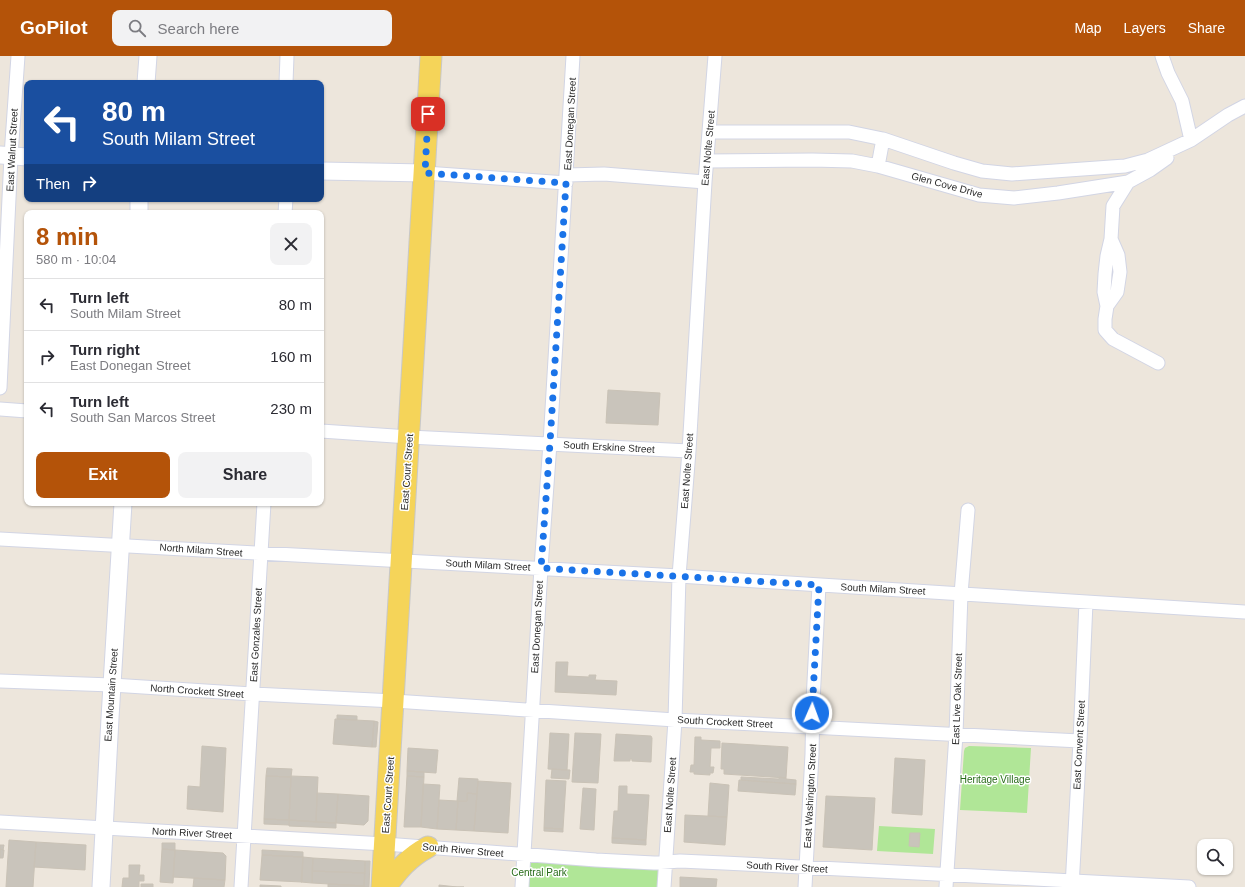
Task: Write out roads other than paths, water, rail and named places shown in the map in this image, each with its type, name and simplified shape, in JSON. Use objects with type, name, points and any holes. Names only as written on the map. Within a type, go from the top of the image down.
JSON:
[{"type":"main road","name":"East Court Street","points":[[382,887],[431,56]]},
{"type":"main road","points":[[386,887],[403,865],[416,853],[428,847]]},
{"type":"street","name":"East Walnut Street","points":[[0,388],[18,56]]},
{"type":"street","points":[[146,80],[148,56]]},
{"type":"street","points":[[286,80],[287,56]]},
{"type":"street","name":"East Donegan Street","points":[[522,887],[574,56]]},
{"type":"street","name":"East Nolte Street","points":[[664,887],[675,720],[679,576],[689,451],[705,182],[715,56]]},
{"type":"street","points":[[1162,56],[1168,73],[1182,101],[1191,140]]},
{"type":"street","name":"Glen Cove Drive","points":[[710,132],[849,132],[883,139],[982,171],[1012,174],[1124,166],[1148,160],[1191,140],[1228,115],[1245,106]]},
{"type":"street","points":[[878,166],[883,139]]},
{"type":"street","name":"Glen Cove Drive","points":[[707,161],[852,161],[878,166],[979,196],[1014,198],[1128,182],[1169,158],[1176,148]]},
{"type":"street","points":[[324,171],[425,173],[566,179],[604,174],[705,182]]},
{"type":"street","points":[[1128,182],[1113,206],[1112,239],[1118,255],[1120,272],[1117,292],[1107,306],[1105,330],[1113,339],[1158,363]]},
{"type":"street","points":[[1100,187],[1113,206]]},
{"type":"street","points":[[0,409],[24,411]]},
{"type":"street","name":"South Erskine Street","points":[[324,431],[689,451]]},
{"type":"street","name":"East Mountain Street","points":[[101,887],[103,829],[123,506]]},
{"type":"street","name":"East Gonzales Street","points":[[241,887],[264,506]]},
{"type":"street","name":"East Live Oak Street","points":[[946,881],[956,734],[961,594],[968,510]]},
{"type":"street","name":"North Milam Street","points":[[0,539],[261,554],[401,560]]},
{"type":"street","name":"South Milam Street","points":[[401,560],[1245,612]]},
{"type":"street","name":"East Washington Street","points":[[805,887],[819,585]]},
{"type":"street","name":"East Convent Street","points":[[1072,884],[1086,602]]},
{"type":"street","name":"North Crockett Street","points":[[0,681],[112,685],[394,701]]},
{"type":"street","name":"South Crockett Street","points":[[394,701],[675,720],[1080,741]]},
{"type":"street","name":"North River Street","points":[[0,822],[385,844]]},
{"type":"street","name":"South River Street","points":[[385,844],[524,855],[647,862],[666,861],[724,863],[806,868],[946,881],[1189,887]]},
{"type":"park label","name":"Heritage Village","points":[[995,779]]},
{"type":"park label","name":"Central Park","points":[[539,872]]}]
